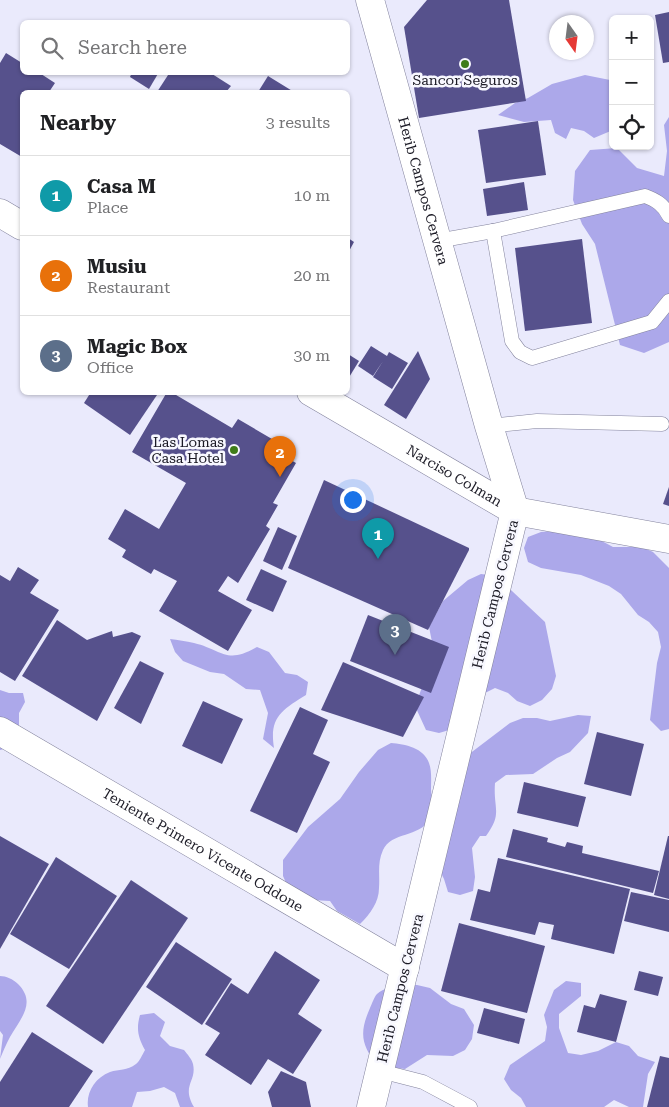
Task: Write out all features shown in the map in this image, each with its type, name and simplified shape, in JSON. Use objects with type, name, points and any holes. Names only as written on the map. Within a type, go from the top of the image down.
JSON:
[{"type":"street","name":"Herib Campos Cervera","points":[[370,0],[488,426],[515,511],[371,1107]]},
{"type":"street","points":[[0,213],[20,225]]},
{"type":"street","name":"Narciso Colman","points":[[316,395],[515,511],[669,539]]},
{"type":"street","name":"Teniente Primero Vicente Oddone","points":[[0,731],[405,968]]},
{"type":"lane","points":[[437,241],[493,231],[645,196],[656,200],[669,216]]},
{"type":"lane","points":[[493,231],[512,341],[520,352],[532,358],[652,322],[669,300]]},
{"type":"lane","points":[[488,426],[537,421],[662,424]]},
{"type":"lane","points":[[380,1071],[424,1082],[470,1107]]},
{"type":"shaded area","points":[[585,75],[609,80],[609,132],[594,138],[584,131],[571,128],[566,139],[555,133],[551,120],[524,122],[498,115],[515,103],[552,84]]},
{"type":"shaded area","points":[[669,117],[669,342],[644,353],[620,345],[595,244],[582,224],[573,200],[575,171],[590,150],[609,149],[619,150],[637,168],[664,176],[667,151],[664,125]]},
{"type":"shaded area","points":[[554,531],[600,540],[613,547],[642,547],[653,552],[669,568],[669,729],[661,731],[650,720],[657,663],[661,647],[658,632],[649,622],[638,615],[621,594],[609,586],[581,575],[541,568],[528,562],[524,548],[528,537],[541,532]]},
{"type":"shaded area","points":[[481,574],[496,576],[545,622],[556,676],[552,689],[542,700],[530,706],[495,688],[483,694],[463,726],[439,733],[426,730],[415,706],[433,666],[434,652],[429,627],[443,601],[468,580]]},
{"type":"shaded area","points":[[170,639],[194,643],[231,655],[238,655],[257,647],[269,652],[285,673],[297,675],[308,682],[306,695],[290,705],[279,716],[274,729],[274,748],[263,739],[268,713],[260,690],[246,689],[224,674],[210,672],[183,661],[175,652]]},
{"type":"shaded area","points":[[0,690],[9,693],[23,693],[25,702],[19,713],[19,740],[8,748],[0,750]]},
{"type":"shaded area","points":[[578,715],[591,716],[588,733],[570,752],[533,774],[506,775],[495,783],[496,816],[494,822],[486,836],[480,836],[472,848],[475,877],[473,891],[460,895],[448,892],[433,857],[460,761],[510,723],[523,718],[537,718],[550,721]]},
{"type":"shaded area","points":[[391,743],[402,744],[418,750],[427,758],[431,773],[432,812],[425,825],[392,840],[383,850],[379,864],[379,893],[376,903],[360,924],[337,911],[330,901],[312,900],[288,887],[283,876],[283,860],[308,827],[340,799],[359,772],[378,750]]},
{"type":"shaded area","points":[[0,976],[9,978],[18,984],[24,991],[26,1004],[25,1011],[0,1059],[3,1035],[0,1031]]},
{"type":"shaded area","points":[[566,981],[581,983],[581,996],[559,1014],[559,1028],[568,1053],[581,1055],[598,1051],[616,1042],[629,1046],[638,1056],[655,1062],[648,1074],[643,1107],[629,1107],[614,1100],[604,1107],[526,1107],[521,1098],[511,1090],[504,1079],[510,1065],[545,1041],[547,1027],[544,1015],[554,990]]},
{"type":"shaded area","points":[[403,985],[417,985],[430,988],[451,1004],[464,1009],[474,1025],[472,1039],[465,1050],[453,1056],[427,1055],[405,1069],[378,1066],[365,1045],[363,1032],[366,1017],[377,994],[386,989]]},
{"type":"shaded area","points":[[154,1013],[165,1022],[160,1036],[170,1046],[184,1050],[192,1062],[194,1070],[189,1094],[194,1107],[180,1107],[175,1093],[164,1087],[137,1092],[132,1107],[88,1107],[90,1091],[100,1078],[110,1072],[129,1068],[139,1061],[145,1050],[138,1033],[140,1015]]},
{"type":"building","name":"Sancor Seguros","points":[[427,0],[509,0],[526,101],[419,118],[404,27]]},
{"type":"building","points":[[669,12],[669,62],[663,63],[655,15]]},
{"type":"building","points":[[6,53],[20,62],[20,75],[43,75],[55,83],[50,90],[20,90],[20,156],[0,144],[0,63]]},
{"type":"building","points":[[131,75],[157,75],[149,89],[130,77]]},
{"type":"building","points":[[168,75],[214,75],[231,86],[228,90],[158,90]]},
{"type":"building","points":[[268,76],[291,90],[259,90]]},
{"type":"building","points":[[538,121],[546,175],[486,183],[478,130]]},
{"type":"building","points":[[524,182],[528,210],[487,216],[483,189]]},
{"type":"building","points":[[350,239],[354,242],[350,249]]},
{"type":"building","points":[[582,239],[592,323],[525,331],[515,248]]},
{"type":"building","points":[[371,346],[387,356],[389,352],[408,363],[392,389],[373,377],[383,361],[373,376],[358,366]]},
{"type":"building","points":[[418,351],[430,379],[406,419],[384,405]]},
{"type":"building","points":[[350,355],[359,361],[350,376]]},
{"type":"building","points":[[89,395],[157,395],[130,435],[84,403]]},
{"type":"building","points":[[165,395],[176,395],[232,428],[238,419],[272,439],[268,447],[296,463],[273,503],[278,505],[266,526],[270,529],[238,583],[228,576],[218,591],[252,610],[228,651],[159,611],[177,581],[154,569],[151,574],[122,557],[126,550],[108,539],[125,509],[159,529],[186,483],[132,452]]},
{"type":"building","points":[[324,480],[469,548],[428,630],[288,568]]},
{"type":"building","points":[[669,487],[669,506],[663,504]]},
{"type":"building","points":[[278,527],[297,536],[282,570],[263,561]]},
{"type":"building","points":[[18,567],[39,580],[30,593],[59,610],[15,681],[0,672],[0,575],[10,581]]},
{"type":"building","points":[[261,569],[287,581],[273,612],[246,600]]},
{"type":"building","points":[[368,615],[449,647],[431,693],[350,661]]},
{"type":"building","points":[[57,620],[87,640],[112,631],[113,637],[132,632],[141,636],[97,721],[22,676]]},
{"type":"building","points":[[140,661],[164,673],[141,724],[114,708]]},
{"type":"building","points":[[343,662],[424,697],[403,737],[321,710]]},
{"type":"building","points":[[203,701],[243,719],[222,764],[182,746]]},
{"type":"building","points":[[300,707],[328,720],[313,754],[330,762],[297,833],[250,811]]},
{"type":"building","points":[[597,732],[644,744],[631,796],[584,784]]},
{"type":"building","points":[[524,782],[586,797],[578,827],[517,813]]},
{"type":"building","points":[[513,829],[548,838],[547,842],[565,847],[567,842],[583,846],[582,853],[659,871],[653,893],[506,857]]},
{"type":"building","points":[[0,836],[49,864],[0,949]]},
{"type":"building","points":[[669,836],[669,899],[654,895]]},
{"type":"building","points":[[56,857],[117,896],[69,969],[10,934]]},
{"type":"building","points":[[498,858],[630,889],[614,954],[551,939],[554,925],[539,922],[535,935],[470,920],[478,889],[490,892]]},
{"type":"building","points":[[131,880],[188,918],[103,1044],[46,1006]]},
{"type":"building","points":[[631,892],[669,900],[669,932],[624,921]]},
{"type":"building","points":[[459,923],[545,946],[527,1013],[441,991]]},
{"type":"building","points":[[176,942],[232,979],[202,1025],[146,987]]},
{"type":"building","points":[[275,951],[320,980],[298,1014],[322,1030],[293,1074],[268,1059],[251,1085],[205,1055],[220,1033],[205,1024],[231,983],[248,994]]},
{"type":"building","points":[[639,971],[663,977],[658,996],[634,990]]},
{"type":"building","points":[[600,994],[627,1001],[616,1042],[577,1032],[584,1005],[595,1008]]},
{"type":"building","points":[[484,1008],[525,1019],[519,1044],[477,1033]]},
{"type":"building","points":[[32,1032],[93,1071],[69,1107],[0,1107],[0,1082]]},
{"type":"building","points":[[660,1056],[669,1058],[669,1107],[647,1107]]},
{"type":"building","points":[[281,1071],[306,1082],[311,1107],[272,1107],[268,1092]]},
{"type":"place","name":"Sancor Seguros","points":[[465,64]]},
{"type":"place","name":"Las Lomas Casa Hotel","points":[[234,450]]},
{"type":"place","name":"Musiu","points":[[280,477]]},
{"type":"place","name":"Casa M","points":[[378,559]]},
{"type":"place","name":"Magic Box","points":[[395,655]]}]
